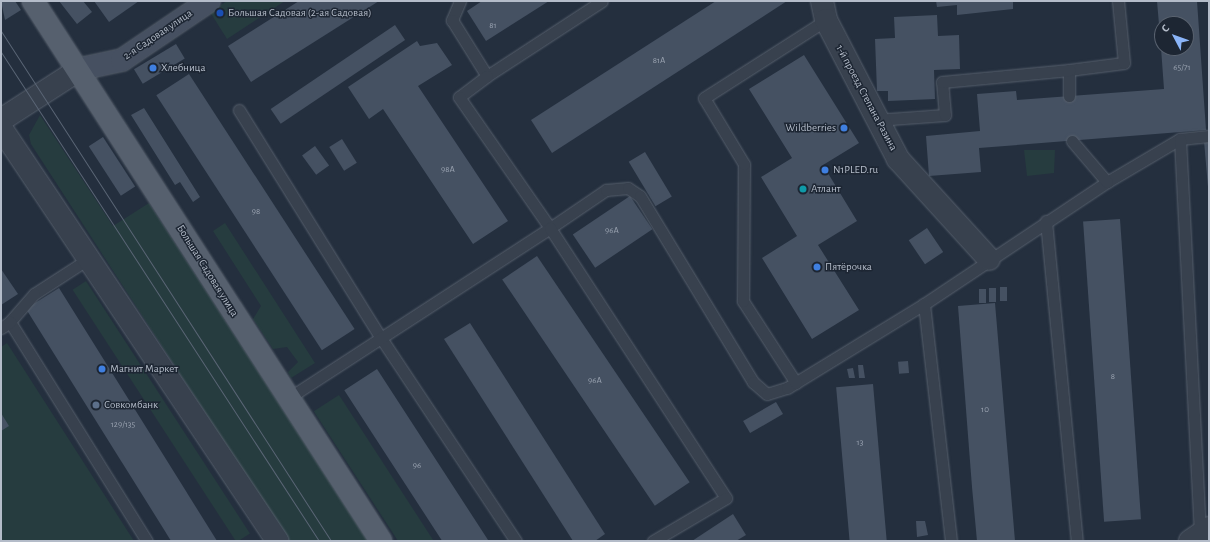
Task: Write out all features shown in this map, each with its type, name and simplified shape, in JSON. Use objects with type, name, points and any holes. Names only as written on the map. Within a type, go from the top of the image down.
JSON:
[{"type":"main road","name":"Большая Садовая улица","points":[[33,1],[80,69],[287,399],[381,541]]},
{"type":"main road","name":"2-я Садовая улица","points":[[80,69],[122,60],[209,1]]},
{"type":"street","name":"1-й проезд Степана Разина","points":[[824,10],[876,120],[898,159],[989,259]]},
{"type":"street","name":"2-я Садовая улица","points":[[1,120],[80,69]]},
{"type":"street","points":[[1,128],[275,540]]},
{"type":"lane","points":[[460,1],[452,20],[487,76]]},
{"type":"lane","points":[[602,1],[487,76],[459,97],[550,228],[726,498],[653,541]]},
{"type":"lane","points":[[876,120],[945,115],[942,82],[1069,70],[1124,63],[1118,1]]},
{"type":"lane","points":[[796,383],[743,301],[744,164],[704,98],[824,10]]},
{"type":"lane","points":[[1069,70],[1069,96]]},
{"type":"lane","points":[[239,110],[381,338],[516,541]]},
{"type":"lane","points":[[287,399],[606,190],[628,188],[640,196],[753,382],[767,394],[796,383],[924,304],[1046,221],[1107,182],[1180,139],[1209,136]]},
{"type":"lane","points":[[1180,139],[1200,534]]},
{"type":"lane","points":[[1072,141],[1107,182]]},
{"type":"lane","points":[[1046,221],[1077,541]]},
{"type":"lane","points":[[88,259],[34,294],[6,325],[147,541]]},
{"type":"lane","points":[[924,304],[951,541]]},
{"type":"green space","points":[[227,1],[285,1],[227,39],[210,12]]},
{"type":"green space","points":[[40,115],[113,226],[149,203],[368,541],[288,541],[31,144],[29,135]]},
{"type":"green space","points":[[1024,150],[1055,150],[1054,173],[1027,176]]},
{"type":"green space","points":[[225,223],[315,363],[291,378],[288,372],[298,362],[287,347],[273,349],[253,319],[261,306],[213,231]]},
{"type":"green space","points":[[86,281],[250,533],[236,541],[73,290]]},
{"type":"green space","points":[[7,343],[134,541],[1,541],[1,347]]},
{"type":"green space","points":[[339,395],[434,541],[398,541],[314,411]]},
{"type":"building","points":[[1,1],[15,1],[21,10],[5,20]]},
{"type":"building","points":[[59,1],[83,1],[92,12],[77,24]]},
{"type":"building","points":[[94,1],[139,1],[109,22]]},
{"type":"building","points":[[299,1],[379,1],[251,82],[228,46]]},
{"type":"building","points":[[482,1],[549,1],[486,41],[467,11]]},
{"type":"building","points":[[716,1],[787,1],[552,153],[531,120]]},
{"type":"building","points":[[936,1],[1013,1],[1013,9],[957,15],[957,5],[937,7]]},
{"type":"building","points":[[1157,1],[1197,1],[1206,130],[979,148],[981,172],[929,176],[926,136],[980,131],[977,94],[1016,91],[1017,100],[1164,89],[1161,56],[1194,56],[1194,16],[1158,16]]},
{"type":"building","points":[[937,15],[938,36],[959,35],[960,69],[934,70],[935,99],[888,101],[888,91],[877,91],[875,39],[895,38],[894,17]]},
{"type":"building","points":[[395,25],[405,40],[281,124],[271,109]]},
{"type":"building","points":[[417,41],[420,46],[437,43],[452,65],[418,86],[508,221],[473,244],[383,109],[369,119],[348,87]]},
{"type":"building","points":[[176,44],[185,59],[143,84],[134,69]]},
{"type":"building","name":"Атлант","points":[[804,55],[859,143],[823,165],[857,221],[818,245],[859,310],[812,339],[762,258],[797,236],[761,177],[792,158],[749,89]]},
{"type":"building","points":[[189,74],[355,329],[322,350],[156,95]]},
{"type":"building","points":[[144,108],[200,197],[193,202],[180,182],[175,185],[131,115]]},
{"type":"building","points":[[103,137],[135,186],[121,196],[89,146]]},
{"type":"building","points":[[342,139],[357,163],[344,171],[329,147]]},
{"type":"building","points":[[1204,141],[1209,141],[1209,187],[1208,187]]},
{"type":"building","points":[[315,146],[329,165],[316,175],[302,155]]},
{"type":"building","points":[[645,152],[672,197],[655,206],[629,162]]},
{"type":"building","points":[[630,196],[652,229],[595,268],[573,235]]},
{"type":"building","points":[[1120,219],[1141,519],[1104,522],[1083,222]]},
{"type":"building","points":[[927,228],[943,252],[925,264],[909,240]]},
{"type":"building","points":[[537,256],[690,482],[655,506],[502,279]]},
{"type":"building","points":[[1,269],[18,294],[1,305]]},
{"type":"building","points":[[1000,287],[1007,287],[1007,301],[1000,301]]},
{"type":"building","points":[[59,288],[217,541],[171,541],[26,309]]},
{"type":"building","points":[[989,288],[996,288],[996,302],[989,302]]},
{"type":"building","points":[[979,289],[986,289],[986,303],[979,303]]},
{"type":"building","points":[[995,303],[1015,541],[977,541],[972,487],[958,306]]},
{"type":"building","points":[[470,323],[605,534],[595,541],[573,541],[444,339]]},
{"type":"building","points":[[908,361],[909,373],[899,374],[898,362]]},
{"type":"building","points":[[858,365],[863,365],[865,378],[859,378]]},
{"type":"building","points":[[853,368],[855,378],[849,378],[847,369]]},
{"type":"building","points":[[377,369],[489,541],[442,541],[344,390]]},
{"type":"building","points":[[873,384],[887,541],[850,541],[836,387]]},
{"type":"building","points":[[776,402],[783,414],[750,433],[743,421]]},
{"type":"building","points":[[1,413],[9,426],[1,431]]},
{"type":"building","points":[[733,514],[746,535],[736,541],[692,541]]},
{"type":"building","points":[[916,521],[925,521],[928,535],[917,537]]},
{"type":"tram line","points":[[1,31],[331,541]]},
{"type":"tram line","points":[[1,52],[319,541]]},
{"type":"place","name":"Большая Садовая (2-ая Садовая)","points":[[220,13]]},
{"type":"place","name":"Хлебница","points":[[153,68]]},
{"type":"place","name":"Wildberries","points":[[844,128]]},
{"type":"place","name":"N1PLED.ru","points":[[825,170]]},
{"type":"place","name":"Атлант","points":[[803,189]]},
{"type":"place","name":"Пятёрочка","points":[[817,267]]},
{"type":"place","name":"Магнит Маркет","points":[[102,369]]},
{"type":"place","name":"Совкомбанк","points":[[96,405]]}]
